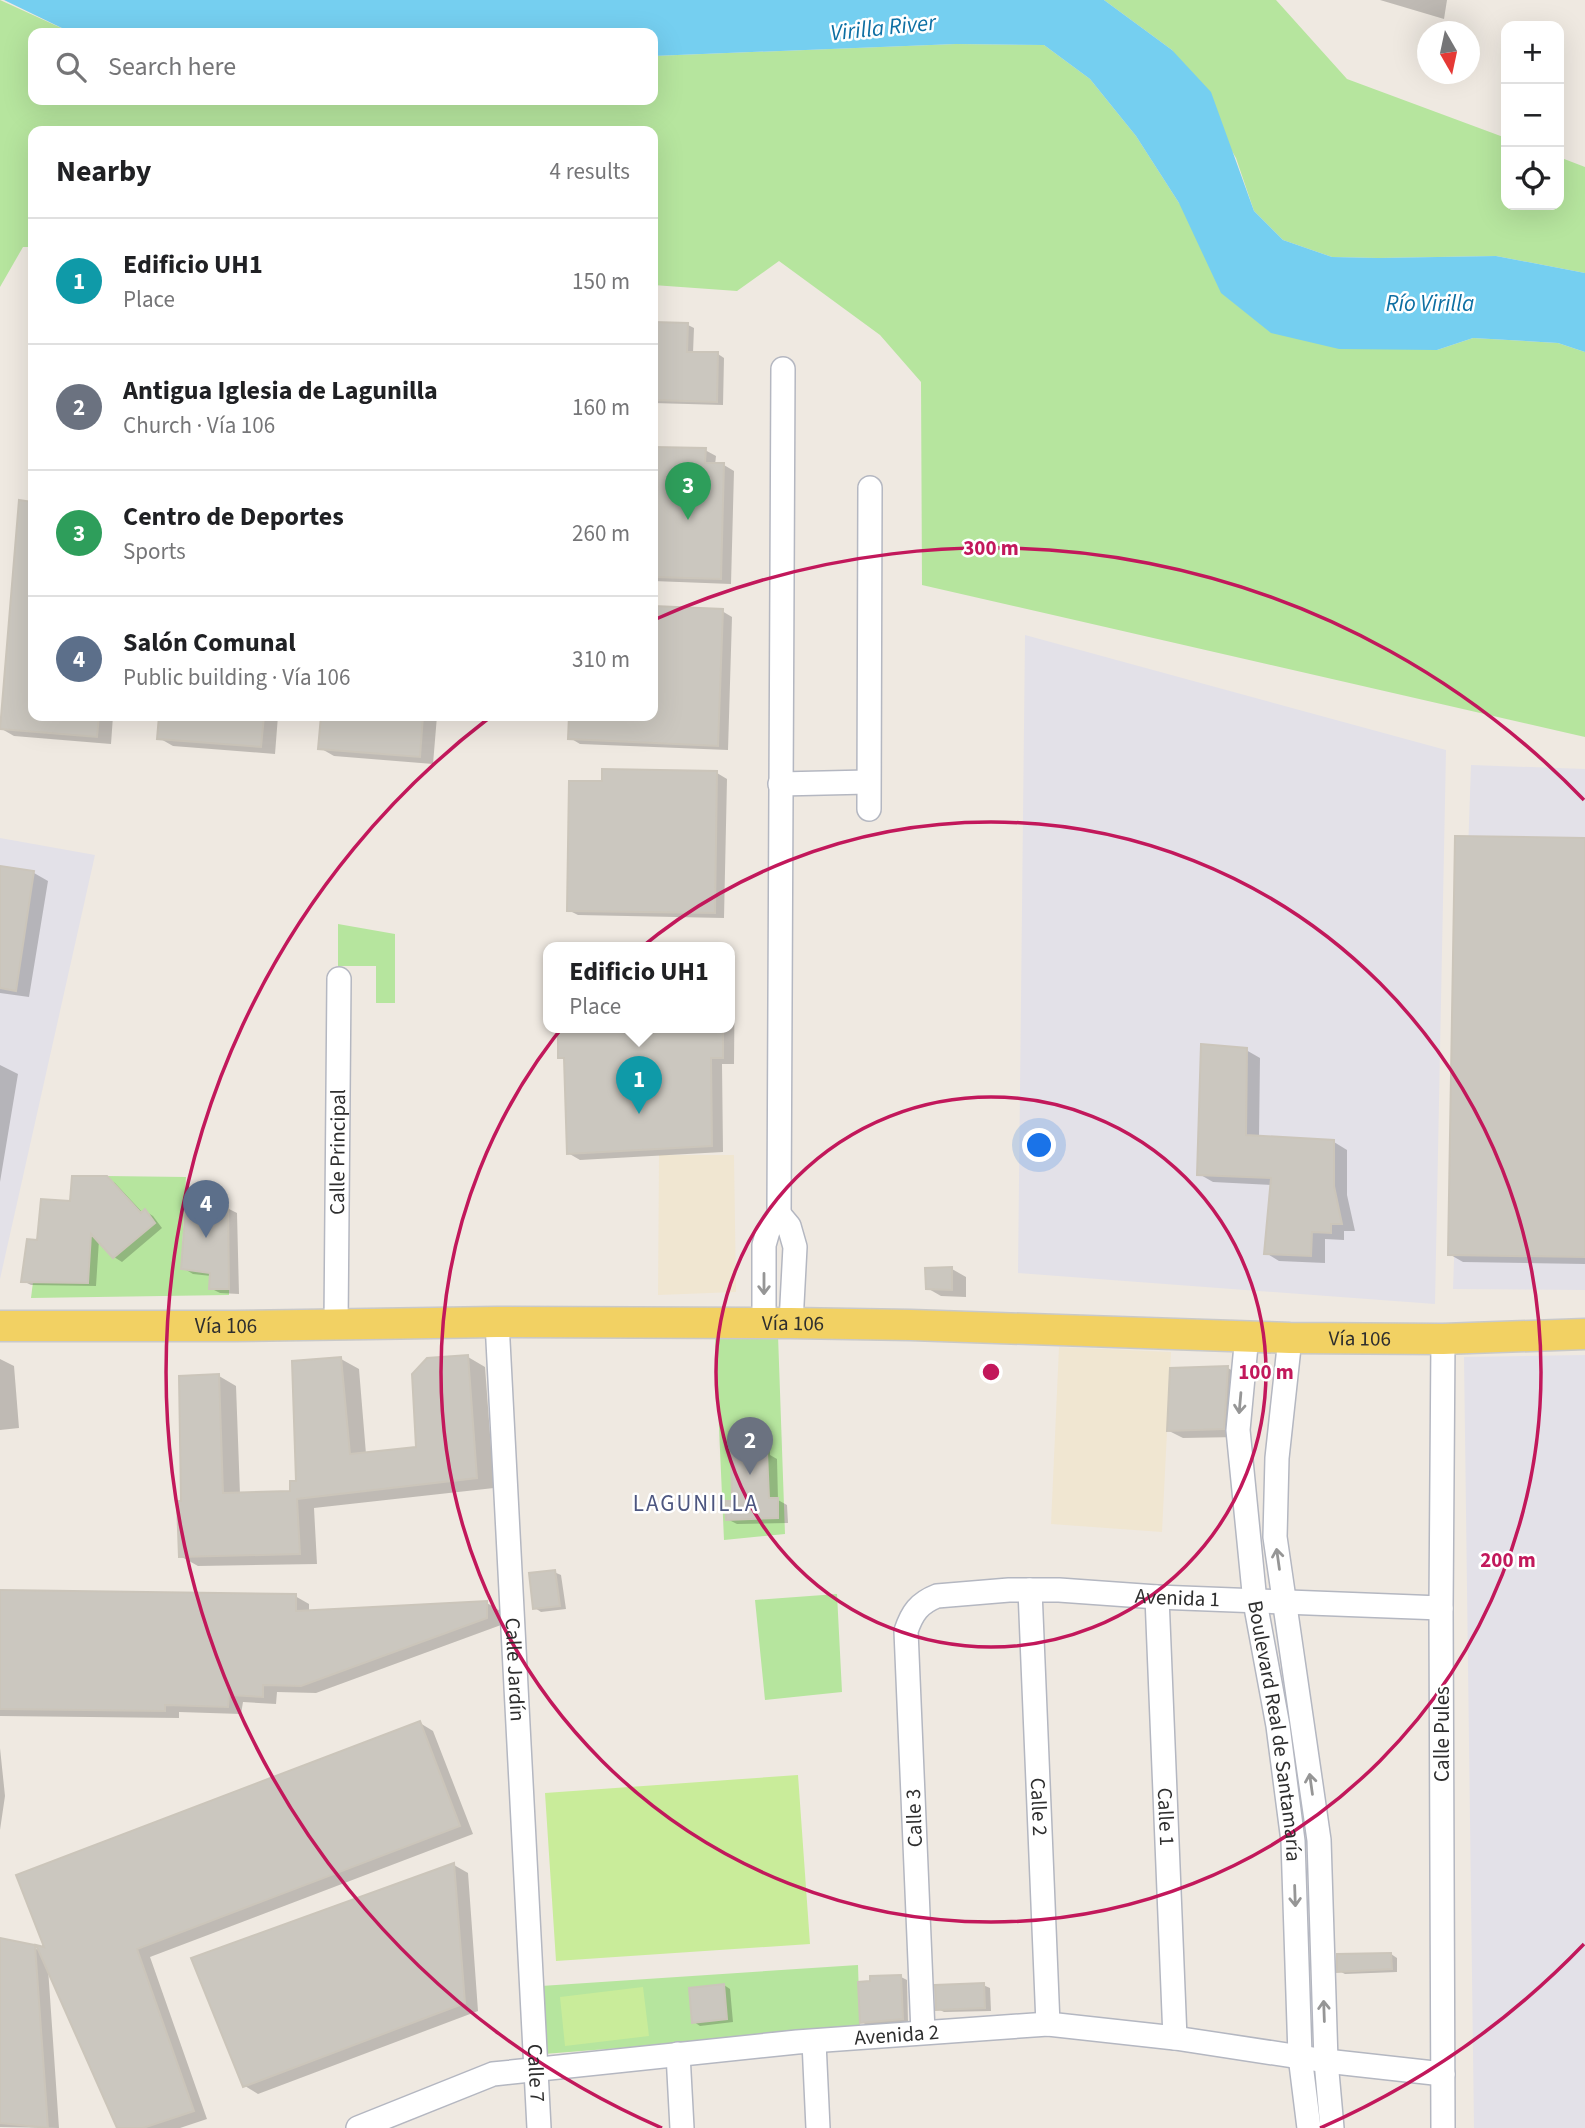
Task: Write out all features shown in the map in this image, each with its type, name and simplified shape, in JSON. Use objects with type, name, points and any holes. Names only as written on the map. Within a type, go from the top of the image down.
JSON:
[{"type":"main road","name":"Vía 106","points":[[0,1326],[777,1323],[1290,1338],[1443,1339],[1585,1334]]},
{"type":"street","points":[[777,1323],[764,1245],[768,1231],[779,1214],[783,369]]},
{"type":"street","points":[[869,809],[870,488]]},
{"type":"street","points":[[780,784],[868,782]]},
{"type":"street","name":"Calle Principal","points":[[336,1325],[340,979]]},
{"type":"street","name":"Calle Jardín","points":[[497,1322],[534,2018]]},
{"type":"street","name":"Boulevard Real de Santamaría","points":[[1247,1335],[1238,1430],[1255,1602],[1278,1726],[1293,1841],[1300,2056],[1309,2128]]},
{"type":"street","name":"Boulevard Real de Santamaría","points":[[1290,1338],[1277,1458],[1275,1537],[1319,1840],[1326,2062],[1332,2128]]},
{"type":"street","name":"Calle Pules","points":[[1443,1339],[1443,2128]]},
{"type":"street","name":"Avenida 1","points":[[918,1607],[937,1596],[1030,1590],[1255,1602],[1441,1608]]},
{"type":"street","name":"Calle 2","points":[[1030,1590],[1048,2024]]},
{"type":"street","name":"Calle 1","points":[[1157,1597],[1175,2038]]},
{"type":"street","name":"Calle 3","points":[[918,1607],[906,1631],[923,2032]]},
{"type":"street","name":"Calle 7","points":[[534,2018],[539,2128]]},
{"type":"street","name":"Avenida 2","points":[[358,2128],[493,2074],[678,2054],[923,2032],[1048,2024],[1175,2038],[1326,2062],[1443,2074]]},
{"type":"street","points":[[814,2042],[818,2128]]},
{"type":"street","points":[[678,2054],[682,2128]]},
{"type":"shaded area","points":[[1025,635],[1446,750],[1435,1304],[1018,1273]]},
{"type":"shaded area","points":[[1471,765],[1585,769],[1585,1290],[1453,1289]]},
{"type":"shaded area","points":[[0,838],[95,855],[0,1279]]},
{"type":"shaded area","points":[[659,1155],[734,1155],[736,1292],[658,1295]]},
{"type":"shaded area","points":[[1059,1347],[1171,1352],[1162,1532],[1051,1524]]},
{"type":"shaded area","points":[[1585,1355],[1585,2128],[1474,2128],[1464,1357]]},
{"type":"green space","points":[[0,0],[61,28],[28,28],[28,105],[658,105],[658,56],[956,44],[1044,45],[1090,79],[1136,136],[1179,203],[1437,350],[1473,338],[1558,343],[1585,352],[1585,737],[922,585],[921,382],[880,335],[779,261],[737,291],[658,285],[658,126],[28,126],[28,247],[23,247],[0,287]]},
{"type":"green space","points":[[1104,0],[1276,0],[1347,79],[1501,136],[1501,210],[1564,210],[1564,159],[1585,167],[1585,273],[1496,256],[1332,257],[1283,240],[1254,211],[1236,158],[1172,50]]},
{"type":"green space","points":[[338,924],[395,934],[395,1003],[376,1003],[376,966],[338,966]]},
{"type":"green space","points":[[107,1176],[186,1177],[181,1269],[210,1273],[209,1289],[229,1289],[229,1295],[31,1298],[33,1282],[88,1282],[91,1233],[69,1208],[107,1244],[103,1248],[113,1258],[155,1223],[145,1209],[141,1213]]},
{"type":"green space","points":[[778,1335],[785,1534],[724,1540],[715,1337]],"holes":[[[760,1438],[761,1452],[767,1452],[769,1498],[778,1498],[778,1518],[726,1520],[725,1502],[732,1501],[738,1439]]]},
{"type":"green space","points":[[837,1594],[842,1692],[765,1700],[755,1600]]},
{"type":"green space","points":[[798,1775],[810,1944],[556,1961],[545,1793]]},
{"type":"green space","points":[[858,1965],[860,2029],[544,2054],[541,1986]]},
{"type":"green space","points":[[643,1987],[649,2036],[565,2046],[560,1997]]},
{"type":"water","name":"Río Virilla","points":[[4,0],[1104,0],[1172,50],[1211,92],[1254,211],[1283,240],[1332,257],[1496,256],[1585,273],[1585,352],[1558,343],[1473,338],[1437,350],[1339,349],[1271,333],[1221,293],[1179,203],[1136,136],[1090,79],[1044,45],[956,44],[658,56],[658,28],[62,28]]},
{"type":"building","points":[[658,322],[688,323],[687,352],[718,352],[717,402],[658,400]]},
{"type":"building","points":[[658,447],[706,448],[705,463],[724,463],[721,579],[658,577]]},
{"type":"building","points":[[19,500],[28,501],[28,721],[99,721],[97,737],[0,729]]},
{"type":"building","points":[[658,606],[723,609],[718,746],[568,739],[569,721],[658,721]]},
{"type":"building","points":[[159,721],[264,721],[261,747],[157,739]]},
{"type":"building","points":[[321,721],[423,721],[420,757],[318,749]]},
{"type":"building","points":[[602,769],[717,771],[715,913],[567,911],[569,781],[602,781]]},
{"type":"building","points":[[1455,836],[1585,838],[1585,1257],[1448,1255]]},
{"type":"building","points":[[0,866],[34,871],[16,991],[0,988]]},
{"type":"building","points":[[558,1033],[723,1033],[723,1058],[711,1058],[712,1146],[567,1154],[564,1058],[558,1058]]},
{"type":"building","points":[[1201,1044],[1247,1048],[1246,1135],[1334,1140],[1334,1186],[1342,1224],[1331,1224],[1331,1233],[1312,1232],[1311,1256],[1264,1254],[1271,1178],[1197,1175]]},
{"type":"building","points":[[72,1176],[107,1176],[141,1213],[145,1209],[155,1223],[113,1258],[91,1234],[88,1283],[21,1282],[27,1239],[37,1240],[41,1199],[70,1201]]},
{"type":"building","points":[[186,1203],[228,1206],[229,1289],[209,1289],[210,1273],[181,1269]]},
{"type":"building","points":[[952,1267],[952,1290],[926,1289],[925,1268]]},
{"type":"building","points":[[468,1355],[477,1478],[297,1499],[300,1554],[179,1557],[179,1376],[219,1374],[223,1493],[290,1491],[290,1481],[296,1481],[292,1361],[341,1357],[350,1454],[416,1447],[412,1374],[427,1358]]},
{"type":"building","points":[[1228,1366],[1224,1429],[1167,1431],[1170,1368]]},
{"type":"building","points":[[760,1438],[761,1452],[767,1452],[769,1498],[778,1498],[778,1518],[726,1520],[725,1501],[732,1501],[731,1453],[738,1453],[738,1439]]},
{"type":"building","points":[[555,1570],[560,1606],[533,1609],[529,1573]]},
{"type":"building","points":[[0,1590],[296,1594],[296,1611],[487,1601],[487,1618],[301,1686],[263,1685],[263,1697],[229,1695],[228,1707],[165,1705],[165,1711],[0,1709]]},
{"type":"building","points":[[420,1721],[460,1826],[137,1949],[194,2111],[143,2128],[117,2128],[36,1945],[44,1947],[16,1875]]},
{"type":"building","points":[[454,1863],[465,2003],[243,2087],[191,1958]]},
{"type":"building","points":[[0,1938],[35,1945],[48,2128],[0,2123]]},
{"type":"building","points":[[1391,1953],[1392,1969],[1337,1972],[1337,1954]]},
{"type":"building","points":[[901,1975],[903,2019],[860,2023],[858,1982],[870,1981],[870,1976]]},
{"type":"building","points":[[984,1983],[985,2008],[936,2010],[935,1985]]},
{"type":"building","points":[[724,1984],[727,2019],[692,2023],[689,1988]]},
{"type":"place","name":"Centro de Deportes","points":[[688,520]]},
{"type":"place","name":"Edificio UH1","points":[[639,1114]]},
{"type":"place","name":"Salón Comunal","points":[[206,1238]]},
{"type":"place","name":"Antigua Iglesia de Lagunilla","points":[[750,1475]]},
{"type":"district","name":"LAGUNILLA","points":[[696,1503]]},
{"type":"water label","name":"Virilla River","points":[[883,27]]}]
